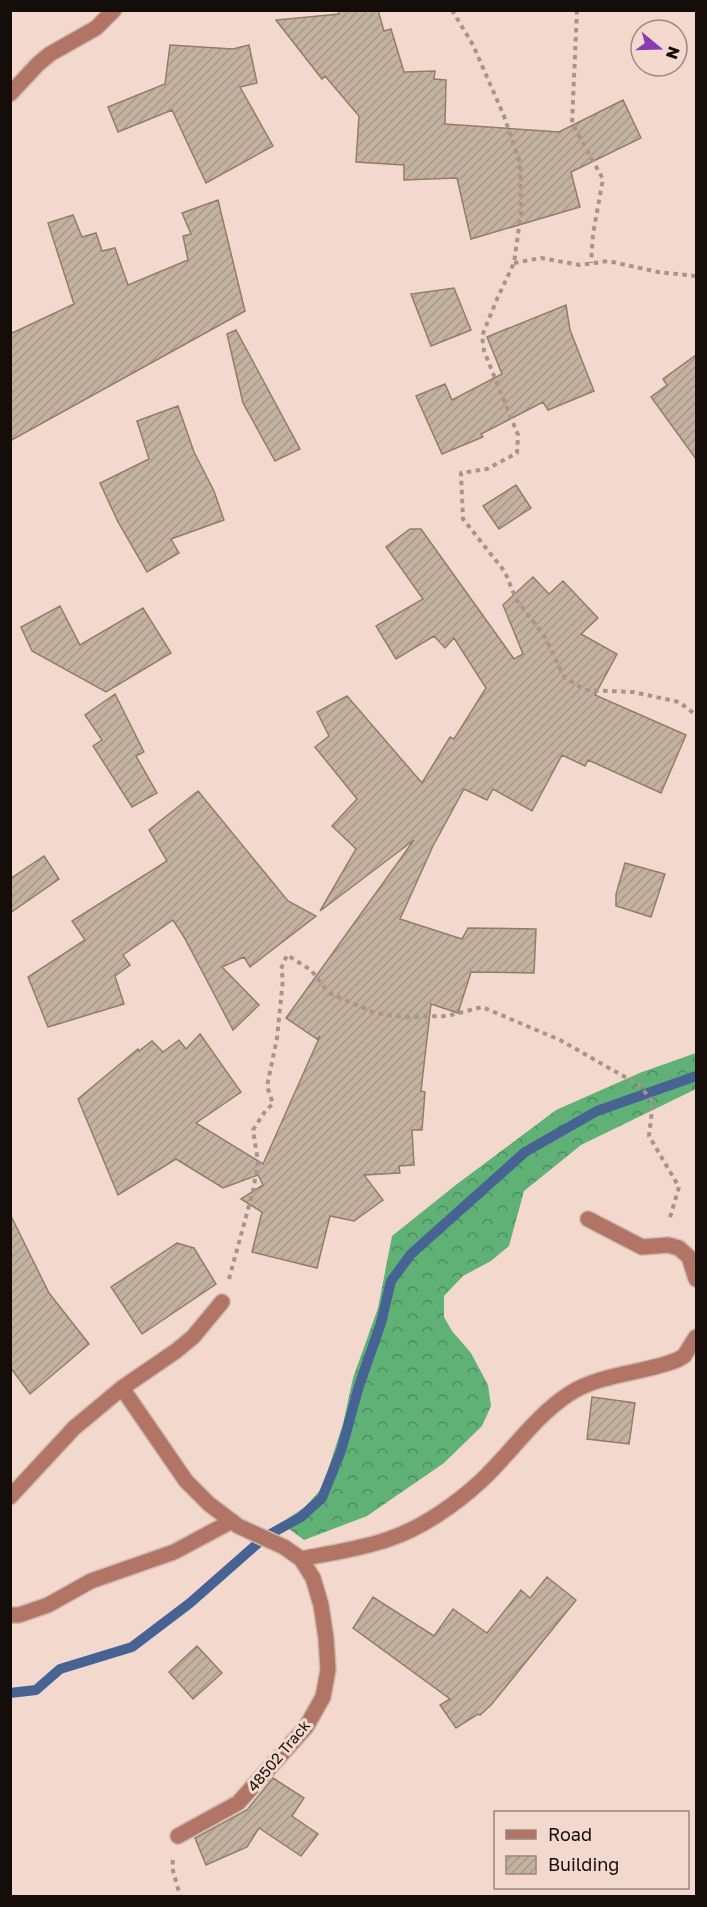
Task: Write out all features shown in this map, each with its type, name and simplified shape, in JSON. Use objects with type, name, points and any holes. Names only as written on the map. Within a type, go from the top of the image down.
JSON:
[{"type":"street","points":[[10,94],[50,54],[96,27],[114,10]]},
{"type":"street","points":[[588,1219],[642,1247],[668,1245],[679,1248],[689,1257],[696,1279]]},
{"type":"street","points":[[10,1497],[74,1428],[122,1388],[176,1351],[193,1336],[222,1302]]},
{"type":"street","points":[[300,1559],[375,1544],[409,1532],[482,1481],[553,1406],[571,1393],[625,1372],[669,1364],[684,1356],[696,1337]]},
{"type":"street","name":"48502 Track","points":[[122,1388],[186,1481],[209,1504],[232,1521],[284,1547],[300,1559],[313,1578],[321,1605],[328,1670],[323,1697],[306,1727],[238,1803],[178,1836]]},
{"type":"street","points":[[10,1615],[19,1615],[48,1605],[91,1581],[174,1552],[232,1521]]},
{"type":"path","points":[[452,10],[473,45],[504,116],[520,163],[521,213],[514,263],[482,336],[484,351],[518,435],[518,453],[487,469],[461,473],[463,519],[505,572],[516,599],[545,637],[564,677],[585,690],[633,692],[679,702],[696,715]]},
{"type":"path","points":[[577,10],[572,123],[603,179],[593,234],[591,263]]},
{"type":"path","points":[[514,263],[541,258],[580,265],[608,261],[658,272],[696,276]]},
{"type":"path","points":[[222,1302],[255,1182],[258,1162],[254,1130],[266,1110],[273,1104],[267,1086],[278,1038],[283,979],[281,969],[287,955],[311,970],[329,993],[375,1013],[405,1017],[447,1016],[482,1007],[560,1040],[639,1085],[653,1102],[650,1136],[679,1187],[668,1224],[668,1245]]},
{"type":"path","points":[[178,1836],[172,1867],[180,1896]]},
{"type":"green space","points":[[696,1053],[696,1089],[581,1145],[524,1191],[509,1246],[491,1261],[463,1276],[444,1296],[444,1317],[452,1331],[471,1353],[488,1385],[491,1406],[482,1426],[444,1463],[367,1516],[304,1540],[288,1528],[287,1519],[305,1507],[322,1488],[343,1424],[353,1378],[378,1308],[392,1236],[556,1110],[642,1072]]},
{"type":"building","points":[[338,10],[378,10],[384,31],[391,29],[404,72],[435,71],[434,79],[446,80],[445,124],[559,132],[623,100],[641,138],[571,172],[580,207],[471,239],[457,178],[404,180],[404,165],[356,162],[359,116],[325,76],[322,79],[276,20],[339,14]]},
{"type":"building","points":[[170,45],[233,49],[249,45],[257,83],[240,87],[273,146],[206,183],[172,110],[118,132],[108,107],[165,84]]},
{"type":"building","points":[[218,200],[245,311],[10,441],[10,334],[74,304],[48,223],[73,215],[82,237],[96,233],[102,251],[115,248],[128,285],[188,260],[183,236],[191,234],[182,213]]},
{"type":"building","points":[[454,288],[471,330],[431,346],[411,294]]},
{"type":"building","points":[[566,305],[570,330],[594,391],[548,410],[543,402],[481,434],[483,437],[442,454],[416,396],[445,384],[452,400],[502,374],[487,337]]},
{"type":"building","points":[[236,330],[300,449],[275,461],[243,403],[227,334]]},
{"type":"building","points":[[696,355],[696,459],[651,397],[667,385],[663,379]]},
{"type":"building","points":[[178,406],[194,452],[214,491],[224,520],[171,539],[179,553],[147,572],[118,522],[100,483],[149,459],[137,421]]},
{"type":"building","points":[[516,485],[531,508],[499,529],[483,506]]},
{"type":"building","points":[[410,529],[421,529],[514,659],[523,654],[503,605],[533,577],[549,594],[563,581],[598,618],[581,634],[617,654],[595,695],[686,735],[661,793],[588,760],[585,766],[562,755],[532,811],[493,789],[487,800],[464,789],[433,846],[400,919],[462,939],[468,928],[536,929],[534,973],[471,972],[458,1013],[431,1004],[421,1091],[425,1092],[422,1130],[412,1130],[414,1165],[399,1166],[400,1173],[364,1175],[383,1200],[354,1221],[330,1216],[317,1268],[252,1252],[262,1212],[241,1199],[263,1185],[258,1175],[223,1188],[176,1159],[118,1195],[78,1099],[138,1049],[139,1051],[152,1041],[163,1052],[179,1040],[186,1049],[200,1034],[241,1092],[196,1123],[263,1164],[320,1036],[317,1039],[286,1018],[414,840],[320,911],[356,849],[332,826],[357,799],[315,747],[329,736],[317,712],[347,696],[422,783],[450,737],[454,739],[486,688],[454,638],[445,648],[434,636],[396,659],[376,626],[423,599],[386,547]]},
{"type":"building","points":[[60,606],[80,645],[143,608],[171,653],[106,692],[32,651],[21,627]]},
{"type":"building","points":[[115,694],[144,752],[136,756],[157,793],[132,807],[93,746],[102,740],[85,715]]},
{"type":"building","points":[[198,791],[288,901],[316,916],[250,967],[244,957],[222,967],[259,1005],[233,1030],[173,920],[123,955],[130,965],[115,976],[124,1004],[48,1027],[28,977],[85,940],[72,921],[167,861],[149,830]]},
{"type":"building","points":[[44,856],[59,879],[10,913],[10,879]]},
{"type":"building","points":[[625,863],[665,874],[651,917],[616,906],[616,894]]},
{"type":"building","points":[[10,1214],[49,1293],[89,1344],[30,1394],[10,1367]]},
{"type":"building","points":[[177,1243],[194,1248],[216,1284],[142,1334],[111,1287]]},
{"type":"building","points":[[592,1397],[635,1403],[629,1444],[587,1439]]},
{"type":"building","points":[[547,1577],[576,1600],[491,1705],[480,1715],[478,1714],[456,1728],[440,1705],[450,1699],[353,1628],[373,1597],[434,1636],[453,1609],[487,1633],[521,1590],[530,1598]]},
{"type":"building","points":[[197,1646],[222,1673],[193,1699],[169,1672]]},
{"type":"building","points":[[273,1778],[304,1798],[292,1816],[318,1834],[301,1856],[259,1828],[247,1847],[206,1865],[195,1838],[247,1810]]},
{"type":"waterway","points":[[10,1693],[36,1690],[60,1669],[132,1647],[190,1603],[265,1537],[301,1517],[322,1498],[341,1451],[359,1386],[381,1323],[391,1281],[411,1254],[525,1152],[597,1111],[696,1076]]}]
